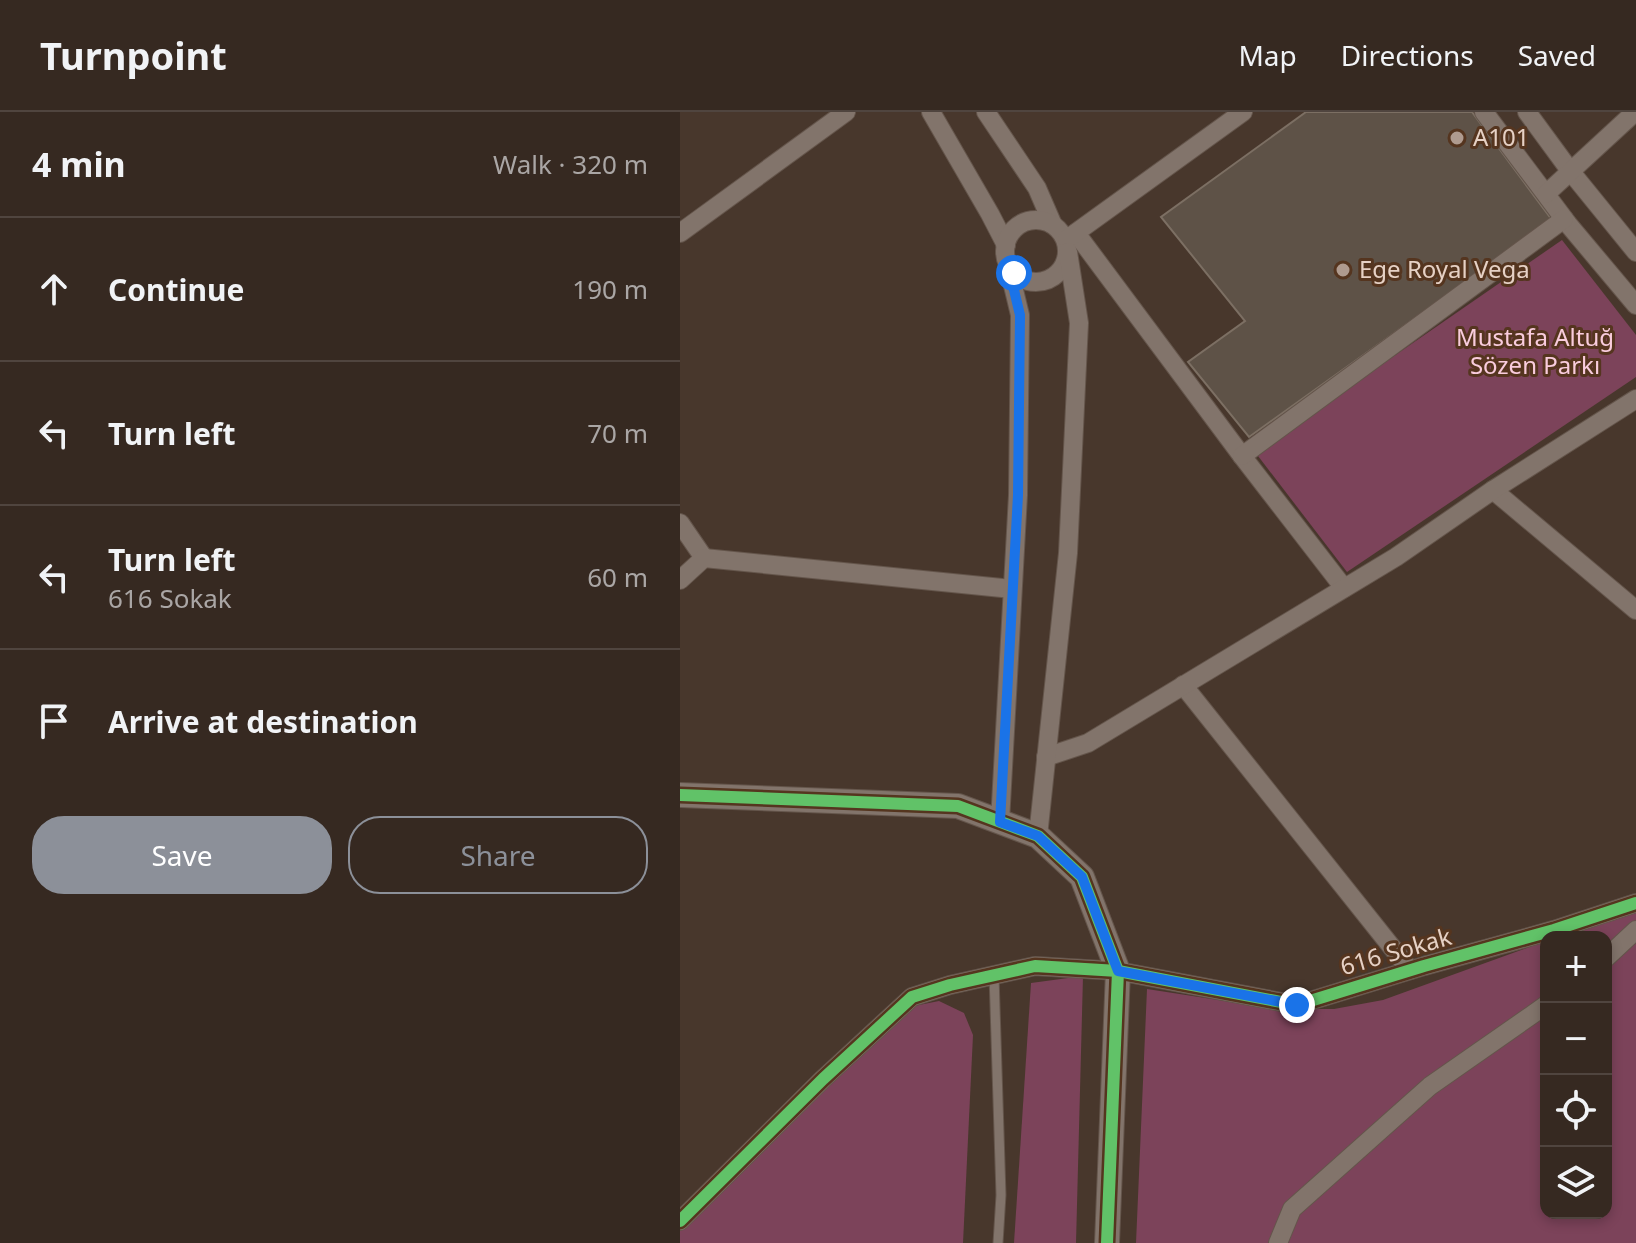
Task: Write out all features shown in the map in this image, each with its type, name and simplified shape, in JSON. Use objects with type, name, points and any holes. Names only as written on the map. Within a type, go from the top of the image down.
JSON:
[{"type":"street","points":[[680,233],[846,112]]},
{"type":"street","points":[[931,112],[1006,245]]},
{"type":"street","points":[[986,112],[1037,188],[1053,225]]},
{"type":"street","points":[[1008,265],[1014,273],[1033,282],[1053,278],[1066,261],[1070,242],[1243,112]]},
{"type":"street","points":[[1484,112],[1564,219],[1636,305]]},
{"type":"street","points":[[1527,112],[1636,252]]},
{"type":"street","points":[[1546,194],[1635,112]]},
{"type":"street","points":[[1242,456],[1564,219]]},
{"type":"street","points":[[1000,822],[1018,495],[1020,315],[1005,255],[1009,235],[1024,222],[1044,221],[1053,225],[1070,242],[1344,588]]},
{"type":"street","points":[[1038,836],[1068,553],[1079,323],[1070,242]]},
{"type":"street","points":[[1046,757],[1088,743],[1396,557],[1493,490],[1636,399]]},
{"type":"street","points":[[1493,490],[1636,610]]},
{"type":"street","points":[[680,523],[704,558]]},
{"type":"street","points":[[680,580],[704,558],[1012,589]]},
{"type":"street","points":[[1183,685],[1410,970]]},
{"type":"street","points":[[680,795],[958,806],[1038,836],[1082,877],[1118,971],[1107,1243]]},
{"type":"street","name":"616 Sokak","points":[[680,1221],[823,1079],[912,997],[1035,966],[1118,971],[1297,1005],[1636,903]]},
{"type":"street","points":[[1612,952],[1636,930]]},
{"type":"street","points":[[1278,1243],[1292,1209],[1430,1086],[1540,1009]]},
{"type":"lane","points":[[994,975],[1001,1195],[998,1243]]},
{"type":"green space","name":"Mustafa Altuğ Sözen Parkı","points":[[1562,240],[1636,335],[1636,377],[1347,572],[1255,452]]},
{"type":"green space","points":[[1636,909],[1636,1243],[1136,1243],[1147,989],[1277,1009],[1334,1009],[1383,1000],[1540,943],[1540,1219],[1612,1219],[1612,931],[1575,931]]},
{"type":"green space","points":[[1083,976],[1076,1243],[1014,1243],[1031,983]]},
{"type":"green space","points":[[939,1001],[964,1013],[973,1035],[963,1243],[680,1243],[680,1228],[896,1022],[914,1006]]},
{"type":"building","name":"Ege Royal Vega","points":[[1306,112],[1472,112],[1552,220],[1249,437],[1188,362],[1245,321],[1161,217]]},
{"type":"cycle path","points":[[680,795],[958,806],[1038,836],[1082,877],[1118,971],[1107,1243]]},
{"type":"cycle path","points":[[680,1221],[823,1079],[912,997],[1035,966],[1118,971],[1297,1005],[1636,903]]},
{"type":"place","name":"A101","points":[[1457,138]]},
{"type":"place","name":"Ege Royal Vega","points":[[1343,270]]},
{"type":"route","points":[[1014,273],[1008,265],[1020,315],[1018,495],[1000,822],[1038,836],[1082,877],[1118,971],[1297,1005]]}]
